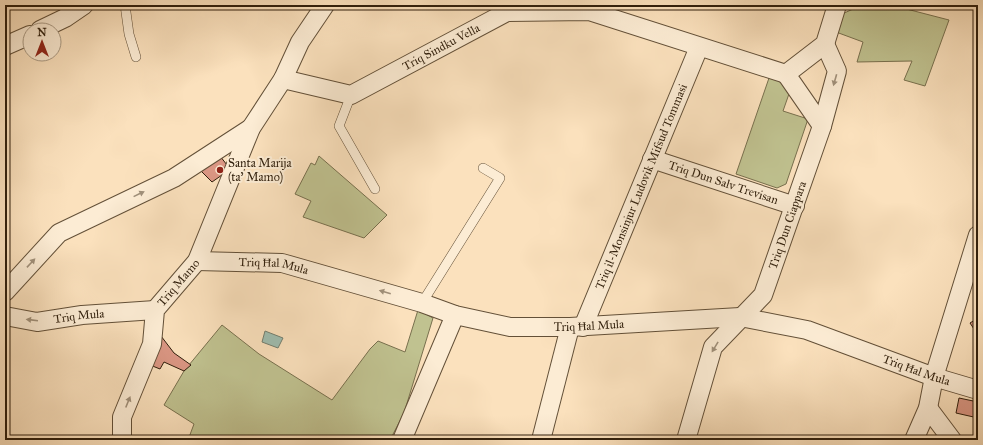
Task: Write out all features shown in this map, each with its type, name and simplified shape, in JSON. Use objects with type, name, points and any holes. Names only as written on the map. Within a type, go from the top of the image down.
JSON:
[{"type":"street","points":[[57,22],[84,5]]},
{"type":"street","name":"Triq Mamo","points":[[122,440],[122,417],[152,344],[155,310],[197,261],[251,128],[283,79],[300,42],[325,5]]},
{"type":"street","points":[[822,126],[786,74],[825,44],[837,5]]},
{"type":"street","name":"Triq Sindku Vella","points":[[351,95],[507,12],[589,10],[699,47],[786,74]]},
{"type":"street","points":[[5,46],[22,39]]},
{"type":"street","name":"Triq Dun Ciappara","points":[[686,440],[713,347],[740,317],[763,295],[795,206],[822,126],[837,72],[825,44]]},
{"type":"street","name":"Triq il-Monsinjur Ludovik Mifsud Tommasi","points":[[541,440],[577,327],[652,159],[699,47]]},
{"type":"street","points":[[283,79],[351,95]]},
{"type":"street","name":"Triq Mamo","points":[[5,292],[59,233],[174,178],[251,128]]},
{"type":"street","name":"Triq Dun Salv Trevisan","points":[[652,159],[795,206]]},
{"type":"street","points":[[914,440],[928,408],[934,377],[978,235]]},
{"type":"street","name":"Triq Ħal Mula","points":[[197,261],[282,263],[422,302],[455,315],[510,327],[577,327],[740,317],[807,330],[934,377],[978,390]]},
{"type":"street","name":"Triq Mula","points":[[5,316],[37,322],[82,315],[155,310]]},
{"type":"street","points":[[402,440],[455,315]]},
{"type":"street","points":[[928,408],[952,440]]},
{"type":"lane","points":[[125,5],[129,34],[136,57]]},
{"type":"lane","points":[[351,95],[339,126],[375,189]]},
{"type":"lane","points":[[422,302],[500,178],[483,168]]},
{"type":"green space","points":[[862,5],[891,5],[949,20],[925,86],[904,80],[912,61],[857,62],[863,42],[836,32],[842,14]]},
{"type":"green space","points":[[769,78],[784,81],[790,91],[783,111],[808,119],[786,184],[777,188],[736,174]]},
{"type":"green space","points":[[319,156],[387,215],[364,238],[303,217],[311,201],[295,194],[311,163],[315,165]]},
{"type":"green space","points":[[418,310],[433,318],[404,413],[390,440],[188,440],[194,424],[164,405],[184,371],[222,325],[259,354],[332,400],[370,349],[378,341],[405,352]]},
{"type":"shaded area","points":[[265,331],[283,338],[278,348],[262,342]]},
{"type":"building","name":"Santa Marija (ta' Mamo)","points":[[220,156],[227,165],[222,175],[212,182],[200,170]]},
{"type":"building","points":[[978,318],[978,335],[970,323]]},
{"type":"building","points":[[161,336],[174,353],[191,365],[184,371],[164,362],[160,369],[150,365]]},
{"type":"building","points":[[959,398],[978,402],[978,418],[956,413]]},
{"type":"place","name":"Santa Marija (ta' Mamo)","points":[[220,170]]}]
